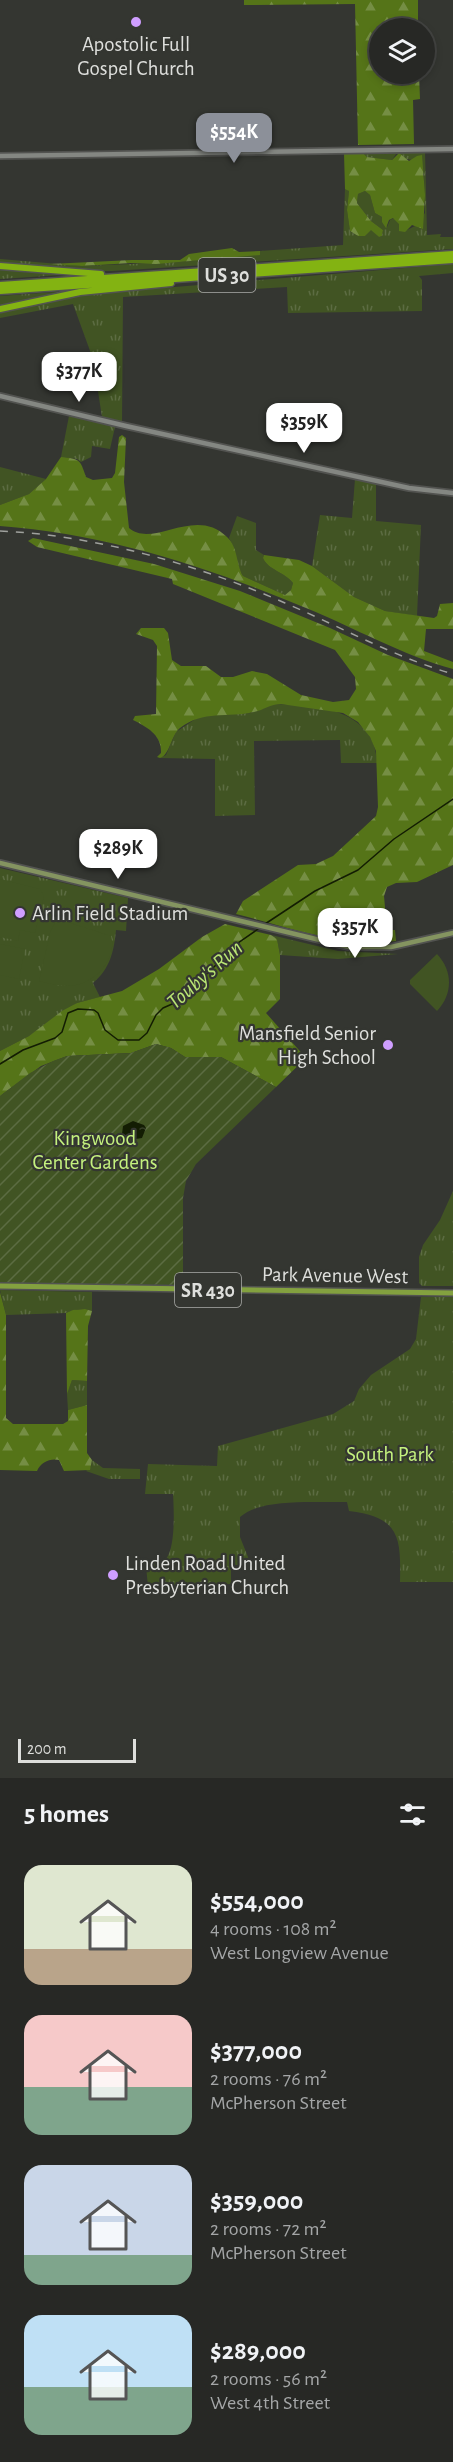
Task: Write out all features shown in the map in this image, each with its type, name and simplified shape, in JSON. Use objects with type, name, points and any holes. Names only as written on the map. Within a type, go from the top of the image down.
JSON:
[{"type":"highway","name":"US 30","points":[[0,285],[453,254]]},
{"type":"highway","name":"US 30","points":[[0,291],[453,260]]},
{"type":"highway","points":[[0,266],[97,274],[205,267],[219,270]]},
{"type":"highway","points":[[0,309],[80,292],[247,274]]},
{"type":"main road","points":[[0,863],[339,945],[376,948],[402,946],[453,933]]},
{"type":"main road","name":"Park Avenue West","points":[[0,1286],[453,1293]]},
{"type":"street","points":[[0,156],[453,149]]},
{"type":"street","points":[[0,396],[409,488],[453,493]]},
{"type":"green space","points":[[244,0],[418,0],[418,18],[369,18],[369,84],[419,84],[420,99],[413,100],[414,144],[358,145],[355,4],[244,5]]},
{"type":"green space","points":[[362,152],[425,152],[427,235],[441,234],[440,237],[453,237],[453,249],[112,271],[80,271],[0,264],[0,259],[82,266],[179,262],[260,254],[260,251],[343,245],[345,189],[347,188],[350,231],[358,236],[365,236],[371,229],[379,237],[382,236],[383,230],[371,221],[357,203],[358,194],[365,191],[370,195],[375,213],[382,217],[387,227],[390,220],[394,218],[407,230],[415,226],[425,213],[424,174],[412,160],[402,158],[400,154],[396,154],[392,160],[367,157]]},
{"type":"green space","points":[[362,152],[367,157],[392,160],[399,153],[409,161],[422,155],[425,195],[423,229],[412,225],[405,232],[399,231],[399,224],[393,218],[389,220],[386,228],[382,217],[375,213],[370,195],[365,191],[358,194],[357,203],[371,221],[383,230],[382,236],[379,237],[371,230],[365,236],[358,236],[350,231],[347,210],[349,191],[345,189],[344,153]]},
{"type":"green space","points":[[232,248],[239,252],[260,251],[260,255],[156,264],[82,266],[50,264],[180,260],[189,254]]},
{"type":"green space","points":[[453,264],[453,273],[419,276],[422,280],[422,311],[288,313],[287,287],[123,297],[122,422],[102,417],[93,359],[73,304],[0,318],[0,312],[91,294]]},
{"type":"green space","points":[[0,270],[61,275],[0,279]]},
{"type":"green space","points":[[70,292],[0,306],[0,296]]},
{"type":"green space","points":[[69,416],[115,427],[110,449],[92,446],[91,457],[81,462],[77,459],[61,457]]},
{"type":"green space","points":[[122,435],[126,438],[124,482],[129,528],[139,533],[150,534],[188,526],[202,525],[215,528],[231,541],[243,576],[285,595],[291,590],[293,583],[265,562],[264,555],[299,560],[312,566],[354,597],[385,611],[434,618],[437,616],[440,604],[453,603],[453,629],[426,629],[424,651],[453,662],[453,669],[397,649],[269,593],[194,566],[79,536],[0,526],[0,505],[29,494],[46,479],[61,457],[78,461],[86,477],[93,480],[112,478],[115,473],[119,437]]},
{"type":"green space","points":[[0,467],[46,479],[29,494],[0,505]]},
{"type":"green space","points":[[355,479],[376,484],[376,521],[421,525],[417,616],[385,611],[354,597],[312,566],[320,515],[352,518]]},
{"type":"green space","points":[[237,516],[256,523],[256,550],[264,555],[265,562],[293,583],[291,590],[285,595],[243,576],[229,538]]},
{"type":"green space","points":[[33,538],[154,564],[240,591],[388,655],[453,679],[453,865],[417,882],[396,883],[387,887],[384,896],[387,930],[395,930],[396,941],[356,942],[335,939],[236,914],[243,901],[298,865],[316,864],[333,856],[376,816],[378,807],[376,751],[370,737],[358,722],[343,713],[281,704],[244,714],[207,717],[189,722],[180,728],[174,735],[166,753],[160,758],[157,757],[161,753],[161,747],[156,736],[133,720],[135,716],[156,714],[157,646],[153,640],[136,634],[141,628],[164,628],[168,633],[172,660],[181,666],[206,666],[221,677],[233,677],[252,671],[267,674],[301,695],[333,702],[349,700],[356,689],[355,677],[335,650],[173,584],[172,579],[37,547],[28,541]]},
{"type":"green space","points":[[273,704],[324,709],[354,720],[366,731],[374,745],[377,763],[341,763],[340,740],[254,741],[255,815],[215,816],[215,759],[160,758],[166,755],[176,732],[200,716],[251,713]]},
{"type":"green space","points":[[0,868],[128,898],[126,931],[116,930],[110,959],[99,978],[93,983],[100,997],[77,1003],[29,1036],[0,1051]]},
{"type":"green space","name":"Arlin Field Stadium","points":[[0,879],[40,889],[44,896],[35,933],[20,930],[18,941],[0,937]]},
{"type":"green space","points":[[61,920],[111,936],[111,954],[107,963],[94,977],[76,985],[64,986],[39,981],[50,933],[55,922]]},
{"type":"green space","points":[[225,924],[271,935],[277,939],[280,955],[280,999],[266,1013],[306,1058],[276,1087],[221,1057],[185,1057],[171,1048],[156,1044],[131,1053],[67,1056],[41,1066],[0,1096],[0,1051],[29,1036],[62,1011],[77,1003],[122,991]]},
{"type":"green space","points":[[271,935],[338,951],[398,954],[338,959],[280,955],[277,939]]},
{"type":"green space","points":[[0,944],[25,949],[19,979],[0,975]]},
{"type":"green space","points":[[437,954],[446,968],[449,982],[446,997],[437,1011],[410,984],[410,980]]},
{"type":"green space","name":"Kingwood Center Gardens","points":[[156,1044],[171,1048],[185,1057],[221,1057],[276,1087],[196,1164],[186,1181],[183,1198],[183,1285],[0,1283],[0,1096],[30,1073],[67,1056],[131,1053]]},
{"type":"green space","points":[[453,1191],[453,1286],[422,1286],[419,1283],[419,1257],[423,1245],[440,1220]]},
{"type":"green space","points":[[0,1290],[92,1292],[92,1311],[79,1309],[66,1313],[6,1315]]},
{"type":"green space","points":[[0,1292],[6,1315],[6,1418],[13,1424],[63,1424],[68,1421],[68,1410],[87,1405],[87,1453],[92,1460],[90,1470],[64,1471],[59,1460],[49,1460],[43,1463],[37,1471],[0,1470]]},
{"type":"green space","name":"South Park","points":[[421,1297],[453,1297],[453,1582],[400,1582],[400,1553],[394,1532],[379,1518],[349,1511],[347,1502],[291,1502],[262,1506],[240,1517],[240,1537],[250,1562],[248,1565],[231,1565],[231,1584],[148,1586],[146,1566],[162,1562],[168,1556],[171,1549],[174,1519],[173,1494],[145,1494],[148,1464],[217,1466],[218,1446],[333,1414],[354,1401],[359,1389],[371,1375],[410,1349],[416,1339]]},
{"type":"green space","points":[[85,1309],[92,1311],[88,1326],[87,1381],[72,1380],[67,1394],[66,1313]]},
{"type":"green space","points":[[72,1380],[87,1381],[87,1405],[68,1410],[67,1394]]},
{"type":"green space","points":[[92,1460],[103,1468],[140,1469],[140,1479],[109,1479],[86,1471],[91,1467]]},
{"type":"water","points":[[133,1121],[146,1128],[142,1138],[136,1139],[122,1134],[123,1126]]},
{"type":"waterway","name":"Touby's Run","points":[[265,924],[315,891],[358,870],[394,839],[453,799]]},
{"type":"waterway","name":"Touby's Run","points":[[0,1064],[23,1050],[55,1038],[62,1032],[68,1013],[78,1009],[94,1010],[98,1013],[105,1030],[118,1040],[139,1040],[147,1033],[156,1015],[163,1008],[179,1001],[217,964],[225,952],[261,927]]},
{"type":"railway","points":[[0,531],[73,539],[109,546],[146,554],[218,576],[306,612],[389,650],[453,674]]},
{"type":"place","name":"Apostolic Full Gospel Church","points":[[136,22]]},
{"type":"place","name":"Arlin Field Stadium","points":[[20,913]]},
{"type":"place","name":"Mansfield Senior High School","points":[[388,1045]]},
{"type":"place","name":"Linden Road United Presbyterian Church","points":[[113,1575]]}]
